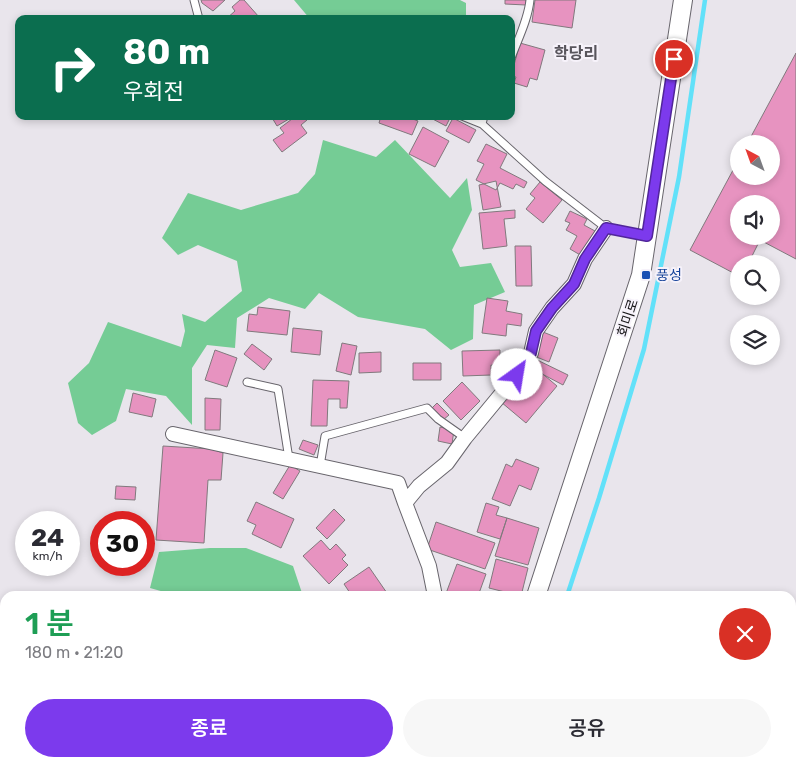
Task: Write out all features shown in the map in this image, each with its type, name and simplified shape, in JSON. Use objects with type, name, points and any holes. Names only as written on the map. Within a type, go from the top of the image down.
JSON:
[{"type":"street","name":"회미로","points":[[538,591],[642,276],[683,0]]},
{"type":"street","points":[[406,503],[419,486],[447,463],[517,375],[531,353],[536,331],[552,308],[574,284],[585,259],[606,228]]},
{"type":"street","points":[[173,434],[398,483],[429,566],[434,591]]},
{"type":"lane","points":[[194,0],[198,15]]},
{"type":"lane","points":[[515,48],[530,0]]},
{"type":"lane","points":[[483,120],[545,181],[606,228],[647,236]]},
{"type":"lane","points":[[247,382],[278,389],[289,460]]},
{"type":"lane","points":[[320,466],[325,436],[427,408],[438,419],[465,438]]},
{"type":"green space","points":[[294,0],[460,0],[466,3],[466,15],[307,15]]},
{"type":"green space","points":[[323,140],[376,157],[395,140],[450,198],[467,178],[472,210],[452,250],[460,267],[491,263],[505,292],[474,305],[473,339],[451,350],[425,329],[358,317],[319,293],[305,309],[269,298],[237,318],[235,348],[207,345],[192,368],[192,425],[166,396],[126,389],[116,421],[92,435],[78,423],[68,383],[89,363],[108,322],[181,347],[185,331],[182,314],[205,322],[242,291],[237,261],[198,245],[178,255],[162,238],[188,193],[241,210],[298,193],[315,174]]},
{"type":"green space","points":[[210,548],[246,548],[293,566],[301,591],[161,591],[150,588],[153,576],[155,576],[159,552]]},
{"type":"building","points":[[201,0],[225,0],[213,11],[202,3]]},
{"type":"building","points":[[240,0],[244,0],[257,15],[230,15],[235,11],[232,7]]},
{"type":"building","points":[[505,0],[526,0],[526,5],[505,4]]},
{"type":"building","points":[[535,0],[576,0],[572,28],[532,22]]},
{"type":"building","points":[[520,43],[545,50],[537,80],[530,78],[527,87],[515,83],[515,61]]},
{"type":"building","points":[[796,53],[796,259],[769,245],[780,245],[780,195],[730,195],[730,245],[758,245],[752,255],[730,255],[730,271],[690,250],[730,176],[730,185],[780,185],[780,135],[752,135]]},
{"type":"building","points":[[273,120],[287,120],[277,126]]},
{"type":"building","points":[[291,120],[307,120],[301,125],[307,133],[282,152],[273,140],[284,133],[280,128]]},
{"type":"building","points":[[380,120],[418,121],[412,135],[379,123]]},
{"type":"building","points":[[435,120],[449,120],[446,126]]},
{"type":"building","points":[[452,120],[457,120],[476,130],[469,143],[446,131]]},
{"type":"building","points":[[423,127],[449,141],[435,167],[409,154]]},
{"type":"building","points":[[486,144],[507,154],[500,168],[527,182],[524,188],[516,184],[513,189],[500,183],[496,190],[476,180],[484,164],[477,161]]},
{"type":"building","points":[[496,181],[501,207],[483,210],[479,185]]},
{"type":"building","points":[[540,182],[562,200],[543,223],[526,209],[535,198],[530,194]]},
{"type":"building","points":[[515,210],[515,218],[504,219],[507,246],[483,249],[479,213]]},
{"type":"building","points":[[570,211],[587,219],[584,225],[595,231],[582,256],[570,249],[577,236],[566,230],[570,223],[565,221]]},
{"type":"building","points":[[515,246],[531,246],[532,286],[516,286]]},
{"type":"building","points":[[487,298],[508,301],[506,311],[522,314],[521,326],[507,324],[506,336],[482,333]]},
{"type":"building","points":[[258,307],[290,311],[287,335],[247,331],[249,314],[257,315]]},
{"type":"building","points":[[293,328],[322,331],[320,355],[291,352]]},
{"type":"building","points":[[543,332],[558,338],[549,362],[534,356]]},
{"type":"building","points":[[342,343],[357,346],[351,375],[336,371]]},
{"type":"building","points":[[252,344],[272,359],[264,370],[244,354]]},
{"type":"building","points":[[215,350],[237,358],[227,387],[205,380]]},
{"type":"building","points":[[500,350],[500,365],[491,365],[491,375],[463,376],[462,351]]},
{"type":"building","points":[[381,352],[381,372],[359,373],[359,353]]},
{"type":"building","points":[[531,357],[568,375],[563,385],[527,366]]},
{"type":"building","points":[[413,363],[441,363],[441,380],[413,380]]},
{"type":"building","points":[[532,365],[557,386],[526,423],[501,402]]},
{"type":"building","points":[[313,380],[349,381],[347,408],[340,408],[340,399],[328,399],[327,426],[311,426]]},
{"type":"building","points":[[462,382],[480,401],[461,420],[443,401]]},
{"type":"building","points":[[133,393],[156,399],[152,417],[129,412]]},
{"type":"building","points":[[205,398],[221,399],[220,430],[205,430]]},
{"type":"building","points":[[437,403],[449,415],[443,420],[431,409]]},
{"type":"building","points":[[440,427],[454,430],[452,444],[438,441]]},
{"type":"building","points":[[303,440],[318,445],[314,455],[299,449]]},
{"type":"building","points":[[163,446],[212,449],[223,453],[221,480],[208,480],[204,543],[156,540]]},
{"type":"building","points":[[516,459],[539,468],[531,490],[519,485],[510,506],[492,499],[506,464],[512,467]]},
{"type":"building","points":[[290,465],[300,471],[283,499],[273,493]]},
{"type":"building","points":[[116,486],[136,487],[135,500],[115,499]]},
{"type":"building","points":[[256,502],[294,519],[281,548],[252,534],[256,525],[247,521]]},
{"type":"building","points":[[486,503],[499,507],[496,515],[507,518],[500,539],[477,532]]},
{"type":"building","points":[[334,509],[345,520],[327,539],[316,528]]},
{"type":"building","points":[[507,518],[539,528],[528,565],[495,556]]},
{"type":"building","points":[[436,522],[495,543],[485,569],[427,549]]},
{"type":"building","points":[[321,540],[330,550],[336,544],[346,555],[342,559],[348,565],[329,584],[303,556]]},
{"type":"building","points":[[496,559],[528,568],[522,591],[501,591],[489,588]]},
{"type":"building","points":[[457,564],[486,574],[480,591],[447,591]]},
{"type":"building","points":[[369,567],[386,591],[349,591],[344,584]]},
{"type":"waterway","points":[[569,591],[644,349],[679,177],[705,0]]},
{"type":"place","name":"풍성","points":[[646,275]]},
{"type":"district","name":"학당리","points":[[576,53]]},
{"type":"route","points":[[517,375],[531,353],[536,331],[552,308],[574,284],[585,259],[606,228],[647,236],[674,59]]}]
